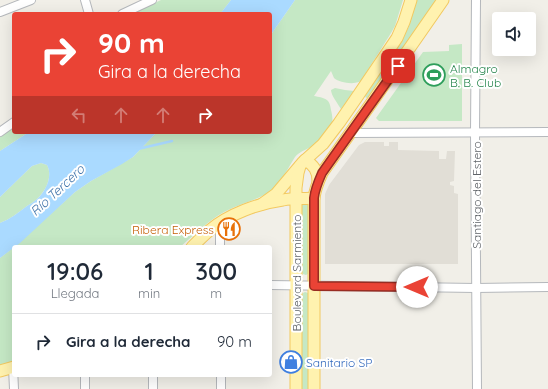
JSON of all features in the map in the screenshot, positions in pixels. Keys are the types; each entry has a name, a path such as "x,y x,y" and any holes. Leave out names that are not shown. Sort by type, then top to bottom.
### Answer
{"main road":[{"path":"262,204 276,194 302,163 323,144 358,96 397,38 411,0"},
{"name":"Boulevard Sarmiento","path":"314,389 315,189 322,173 443,0"},
{"path":"358,96 370,105"},
{"path":"302,163 310,163 318,175 318,181"},
{"name":"Boulevard Sarmiento","path":"296,389 297,180 302,163"},
{"path":"194,245 210,230 231,216 262,204 284,200 314,198"},
{"path":"0,371 12,368"}],"street":[{"path":"0,12 31,0"},
{"path":"85,0 88,12"},
{"path":"126,12 152,0"},
{"name":"Santiago del Estero","path":"476,0 475,133 477,389"},
{"path":"0,132 12,123"},
{"path":"351,132 548,132"},
{"path":"220,223 220,245"},
{"path":"272,285 476,288 548,287"},
{"path":"14,377 14,389"},
{"path":"85,377 85,389"},
{"path":"153,377 153,389"},
{"path":"221,377 221,389"}],"shaded area":[{"path":"365,142 384,142 384,146 389,146 389,142 398,142 398,150 439,151 439,159 446,159 447,151 455,151 454,181 450,182 450,185 454,186 454,193 458,194 458,264 325,264 325,194 329,185 359,145"}],"green space":[{"path":"161,0 231,0 222,12 135,12"},
{"path":"295,0 403,0 395,26 361,81 347,83 340,81 334,78 331,71 314,96 324,98 328,101 332,116 332,123 326,133 316,143 300,152 295,157 276,186 261,197 230,209 218,216 201,228 182,245 16,245 75,192 133,157 155,134 272,134 272,33"},
{"path":"416,0 437,0 369,97 366,98 365,96 403,39 409,26"},
{"name":"Almagro B. B. Club","path":"462,44 462,121 379,121 376,118 423,52 449,51 449,45"},
{"path":"335,88 354,91 341,109 331,92 331,90"},
{"path":"12,127 12,134 26,134 0,151 0,136"},
{"path":"41,163 47,165 49,169 49,178 46,188 33,202 14,216 0,223 0,197 32,166"},
{"path":"302,204 309,204 309,273 306,275 302,272"},
{"path":"12,249 12,363 0,366 0,258"},
{"path":"305,292 309,294 309,389 302,389 302,295"}],"water":[{"path":"231,0 295,0 272,33 272,12 222,12"},
{"name":"Río Tercero","path":"26,134 155,134 133,157 75,192 20,243 17,245 12,245 12,249 0,258 0,223 14,216 40,196 48,183 49,169 47,165 41,163 32,166 0,197 0,151"}],"waterway":[{"path":"138,149 172,141"}],"place":[{"name":"Almagro B. B. Club","path":"434,75"},
{"name":"Ribera Express","path":"229,229"},
{"name":"Sanitario SP","path":"291,362"}],"route":[{"path":"398,66 322,173 318,181 314,198 314,286 417,287"}]}
